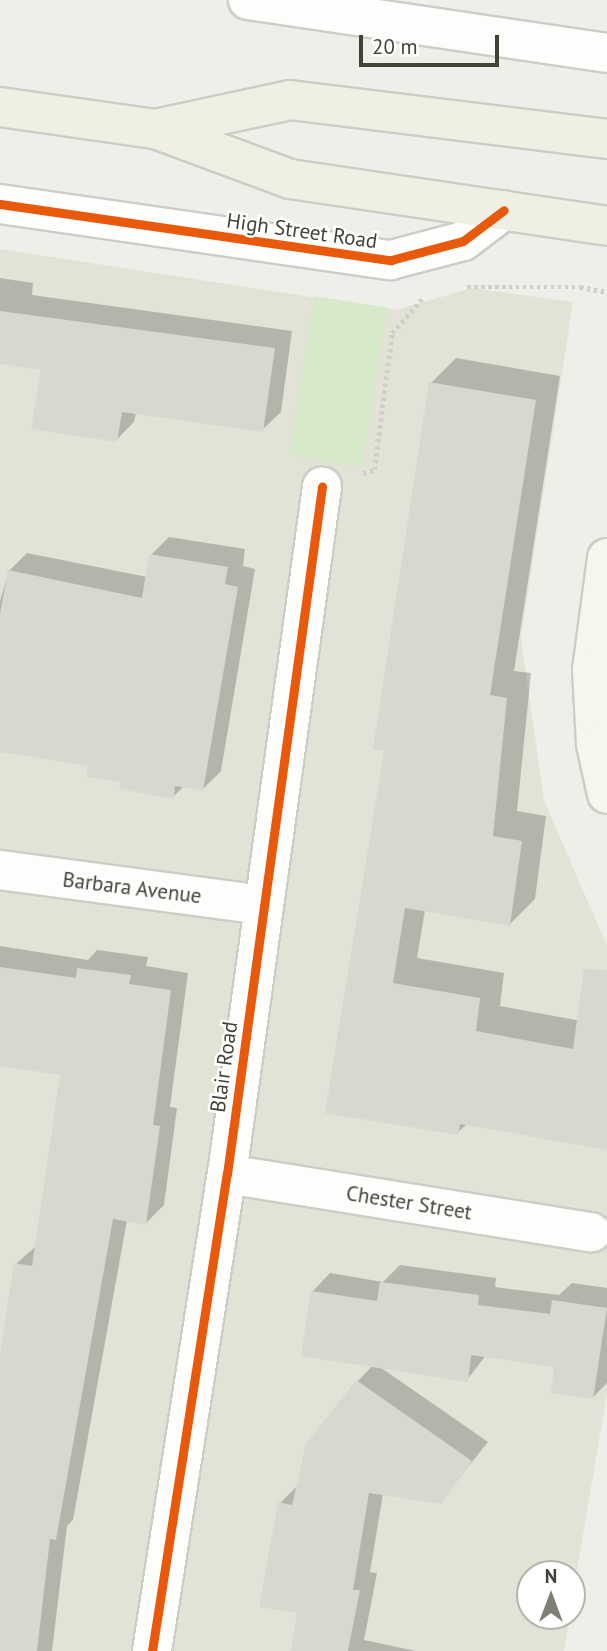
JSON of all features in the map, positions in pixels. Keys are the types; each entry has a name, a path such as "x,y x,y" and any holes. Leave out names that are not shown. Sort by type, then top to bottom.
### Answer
{"main road":[{"path":"155,129 290,100 607,139"},
{"path":"0,107 155,129 290,178 607,226"}],"street":[{"path":"248,0 607,53"},
{"name":"High Street Road","path":"0,204 391,260 463,241 504,210"},
{"name":"Blair Road","path":"152,1651 227,1174 322,487"},
{"path":"607,558 592,670 592,704 607,794"},
{"name":"Barbara Avenue","path":"0,870 264,905"},
{"name":"Chester Street","path":"227,1174 591,1232"}],"path":[{"path":"458,287 580,287 607,292"},
{"path":"322,487 373,470 392,333 424,296"}],"shaded area":[{"path":"0,249 396,310 472,288 573,302 521,638 544,800 607,946 607,1393 579,1560 516,1560 516,1630 568,1630 564,1651 0,1651"}],"green space":[{"path":"314,296 387,308 362,467 289,455"}],"building":[{"path":"0,311 275,348 263,432 122,412 117,442 31,429 41,370 0,364"},
{"path":"429,382 536,400 490,695 507,698 493,836 522,841 510,926 405,908 393,983 480,998 476,1031 573,1049 584,969 607,970 607,1150 460,1124 458,1135 325,1113 384,751 373,749"},
{"path":"149,554 228,567 225,584 238,587 203,791 175,786 174,799 119,789 121,782 86,777 88,766 0,752 0,614 8,570 142,598"},
{"path":"0,967 76,978 77,968 131,975 129,984 171,990 153,1125 160,1126 146,1225 113,1219 56,1540 50,1539 37,1651 0,1651 0,1354 14,1263 32,1266 60,1075 0,1066"},
{"path":"380,1282 479,1295 478,1305 550,1314 552,1300 607,1308 593,1399 551,1393 554,1367 471,1355 468,1382 301,1356 311,1291 377,1301"},
{"path":"356,1380 472,1461 441,1504 369,1493 353,1590 360,1590 348,1651 291,1651 297,1613 259,1607 278,1502 292,1505 306,1444"}],"cycle path":[{"path":"0,204 391,260 463,241 504,210"},
{"path":"152,1651 227,1174 322,487"}]}
